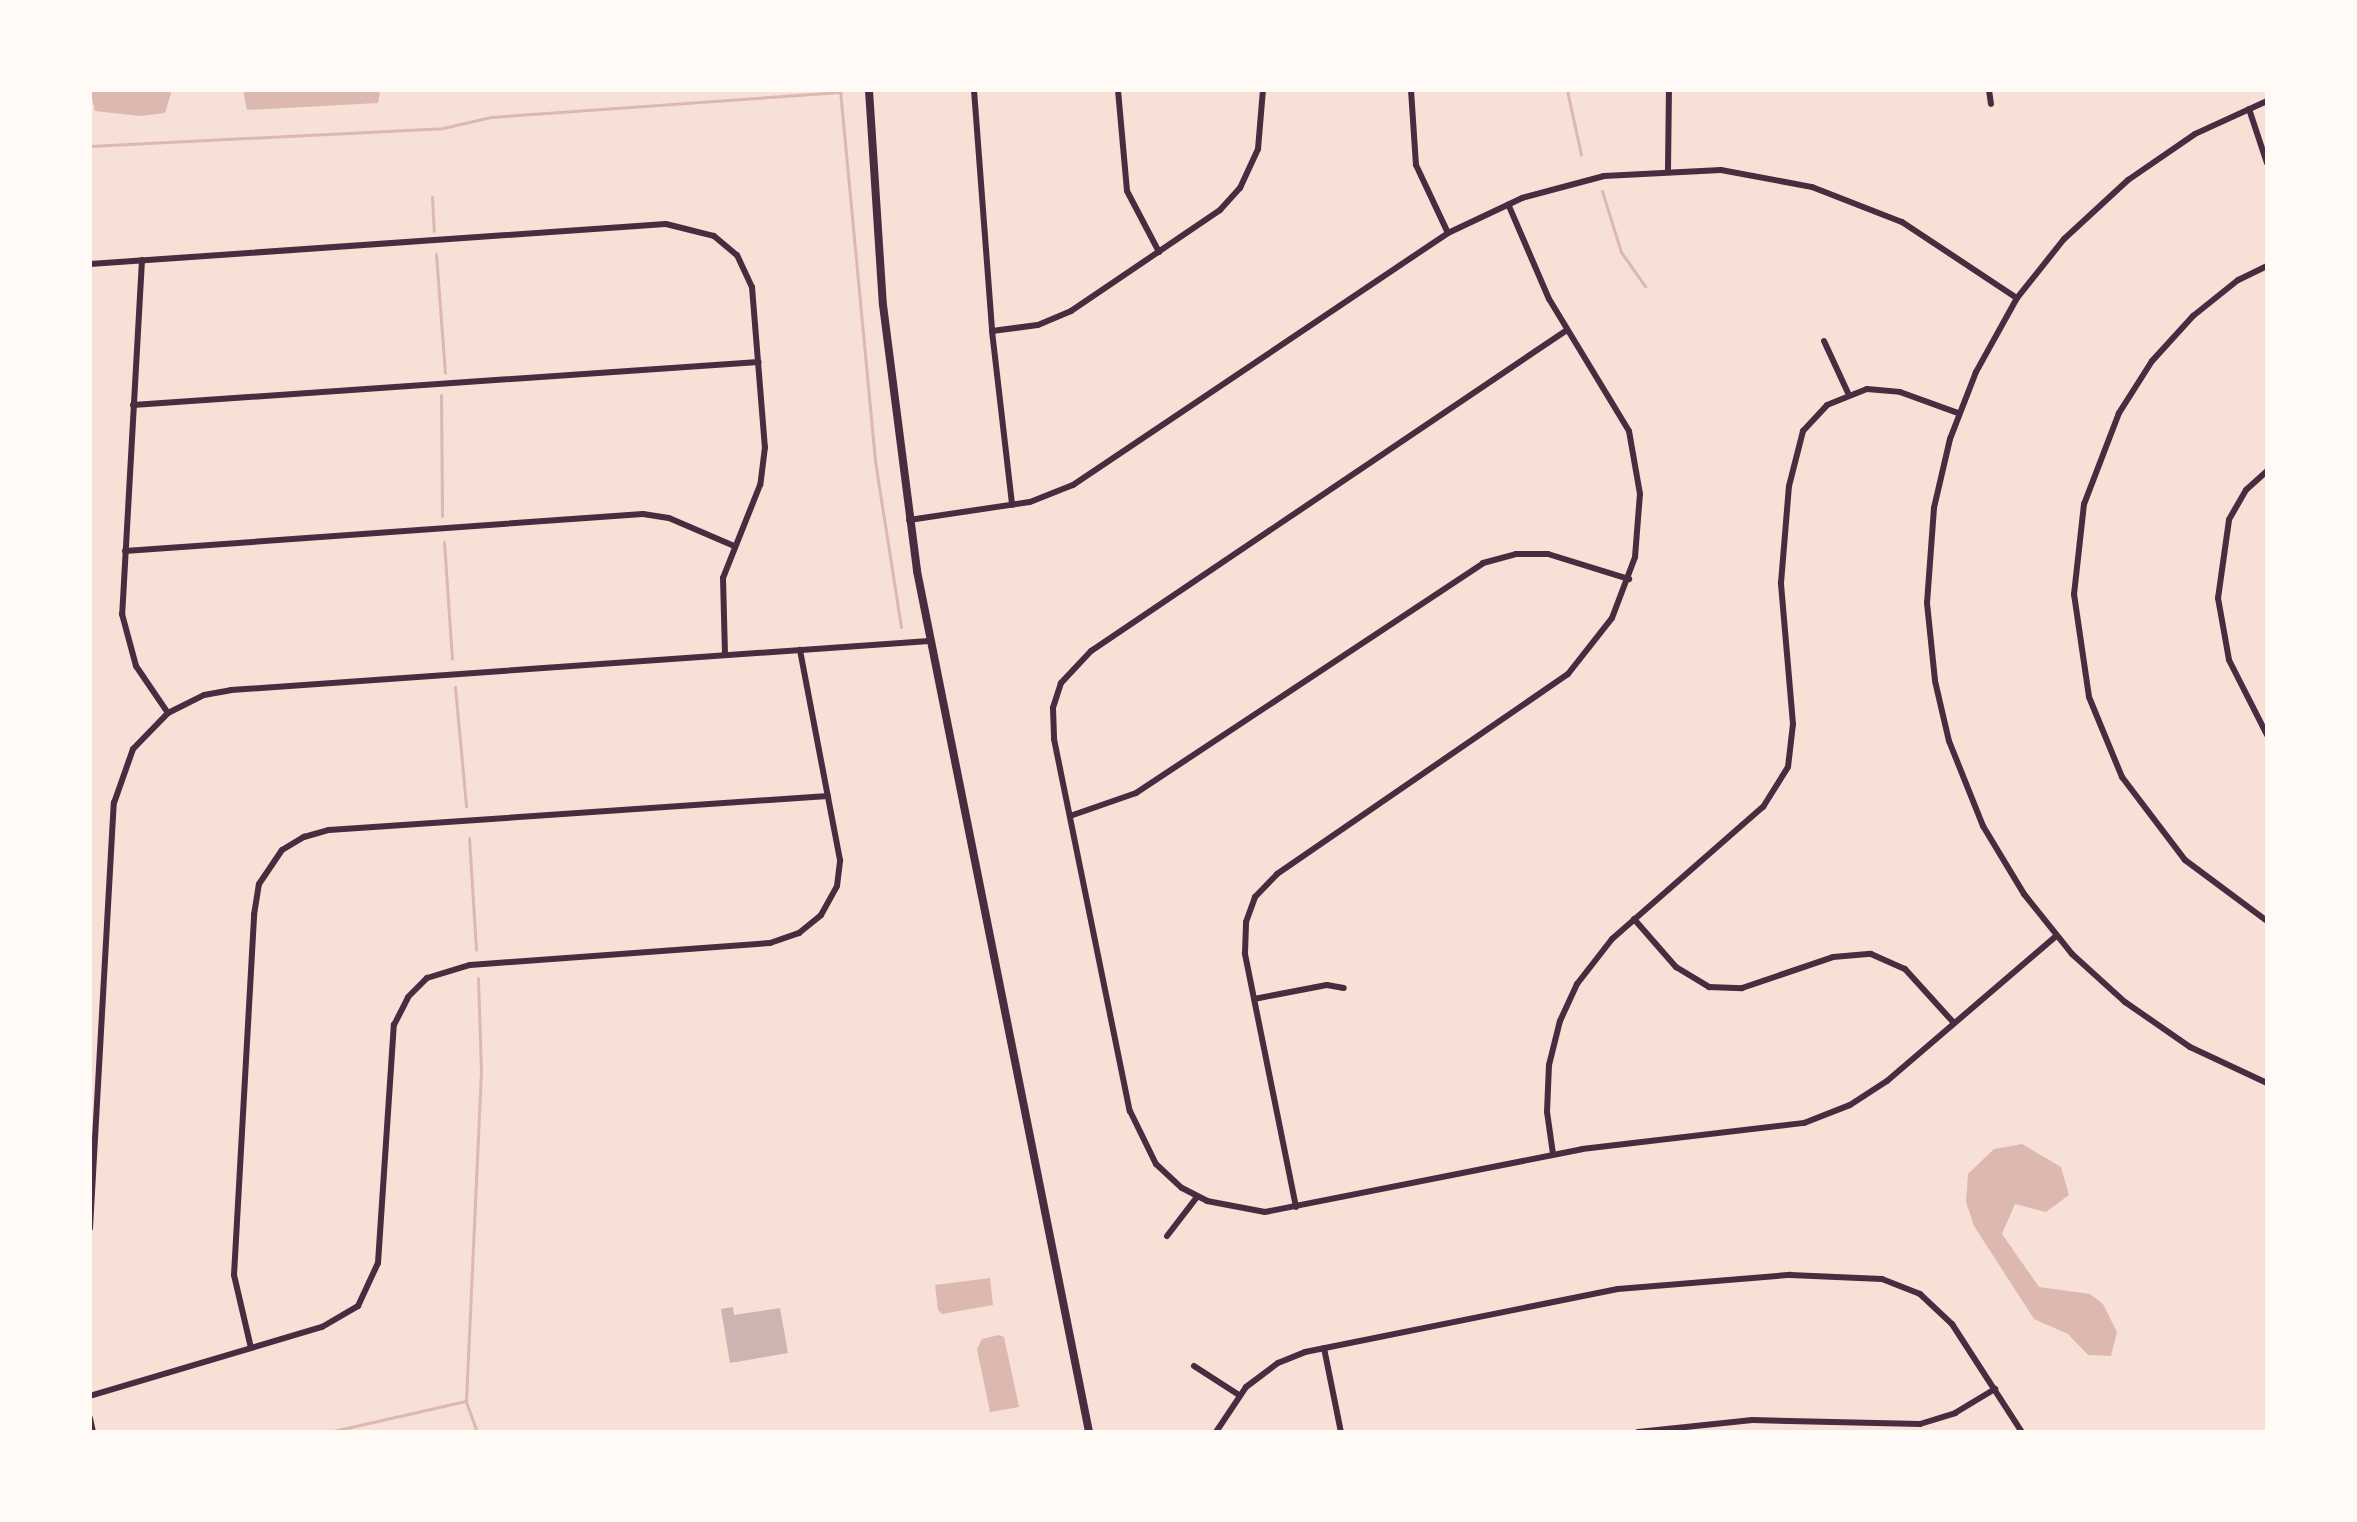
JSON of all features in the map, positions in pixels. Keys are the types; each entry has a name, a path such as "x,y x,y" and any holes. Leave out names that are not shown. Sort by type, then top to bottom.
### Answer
{"street":[{"path":"869,90 883,305 909,520 929,641 1089,1432"},
{"path":"974,90 992,331 1012,505"},
{"path":"1118,90 1127,191 1159,252"},
{"path":"992,331 1060,317 1220,210 1240,188 1258,149 1263,90"},
{"path":"1411,90 1416,165 1448,233"},
{"path":"1668,169 1669,90"},
{"path":"1989,90 1991,104"},
{"path":"2267,101 2169,150 2110,195 2017,298 1958,413 1940,476 1928,555 1929,626 1938,701 1983,826 2056,936 2090,972 2147,1019 2210,1057 2267,1083"},
{"path":"2249,109 2267,163"},
{"path":"909,520 1012,505 1048,496 1095,472 1448,233 1508,204 1577,182 1668,169 1765,176 1870,206 1924,234 2017,298"},
{"path":"1296,1207 1244,937 1249,911 1265,885 1555,685 1602,634 1629,579 1641,517 1634,450 1622,414 1567,330 1508,204"},
{"path":"90,264 683,225 719,239 743,265 754,294 764,467 734,546 721,593 725,655"},
{"path":"142,260 122,606 126,640 141,674 168,713"},
{"path":"2267,266 2238,280 2193,316 2152,361 2119,413 2084,504 2074,594 2089,697 2122,777 2185,860 2267,921"},
{"path":"1567,330 1074,665 1061,683 1052,714 1070,816 1133,1121 1156,1164 1197,1197 1244,1211 1296,1207 1553,1154 1815,1120 1878,1088 2056,936"},
{"path":"1824,341 1848,393"},
{"path":"133,405 759,362"},
{"path":"1553,1154 1547,1094 1560,1021 1592,961 1634,919 1763,807 1785,776 1794,731 1781,583 1789,486 1803,431 1820,411 1848,393 1888,390 1958,413"},
{"path":"2267,471 2246,490 2229,520 2218,598 2229,660 2267,735"},
{"path":"125,551 643,514 669,518 734,546"},
{"path":"1070,816 1136,793 1483,563 1516,554 1548,554 1629,579"},
{"path":"90,1228 114,803 133,749 168,713 196,698 231,690 929,641"},
{"path":"90,1396 339,1321 358,1306 371,1286 379,1254 393,1033 403,1004 420,984 442,971 470,965 747,946 799,933 821,915 837,886 840,860 800,650"},
{"path":"251,1348 234,1275 253,931 259,884 282,850 312,834 344,828 828,796"},
{"path":"1634,919 1676,967 1701,984 1742,988 1840,956 1871,954 1905,969 1954,1023"},
{"path":"1254,999 1327,985 1344,988"},
{"path":"1167,1236 1197,1197"},
{"path":"1216,1432 1239,1395 1278,1363 1324,1348 1658,1284 1746,1276 1871,1278 1912,1289 1937,1308 2022,1432"},
{"path":"1324,1348 1341,1432"},
{"path":"1194,1366 1239,1395"},
{"path":"1638,1432 1752,1420 1920,1424 1946,1418 1995,1389"},
{"path":"90,1418 93,1432"}],"shaded area":[{"path":"90,90 172,90 165,113 140,116 95,111"},
{"path":"243,90 380,90 378,103 247,110"},
{"path":"2022,1144 2061,1167 2069,1195 2046,1212 2015,1204 2002,1234 2039,1287 2090,1294 2103,1304 2117,1332 2111,1356 2088,1355 2068,1334 2034,1319 1974,1226 1966,1202 1968,1174 1994,1149"},
{"path":"990,1278 993,1305 942,1314 938,1310 935,1285"},
{"path":"999,1335 1004,1337 1019,1407 990,1412 977,1349 982,1339"}],"building":[{"path":"733,1307 734,1315 780,1308 788,1353 730,1363 721,1309"}],"waterway":[{"path":"840,90 875,461 901,627"},
{"path":"1567,90 1581,155"},
{"path":"90,146 443,128 491,117 841,92"},
{"path":"1602,191 1621,252 1645,286"},
{"path":"432,197 434,231"},
{"path":"436,254 445,373"},
{"path":"441,395 442,516"},
{"path":"444,542 452,659"},
{"path":"455,687 466,806"},
{"path":"469,838 476,950"},
{"path":"477,1432 466,1401 481,1073 478,978"},
{"path":"329,1432 466,1401"}]}
